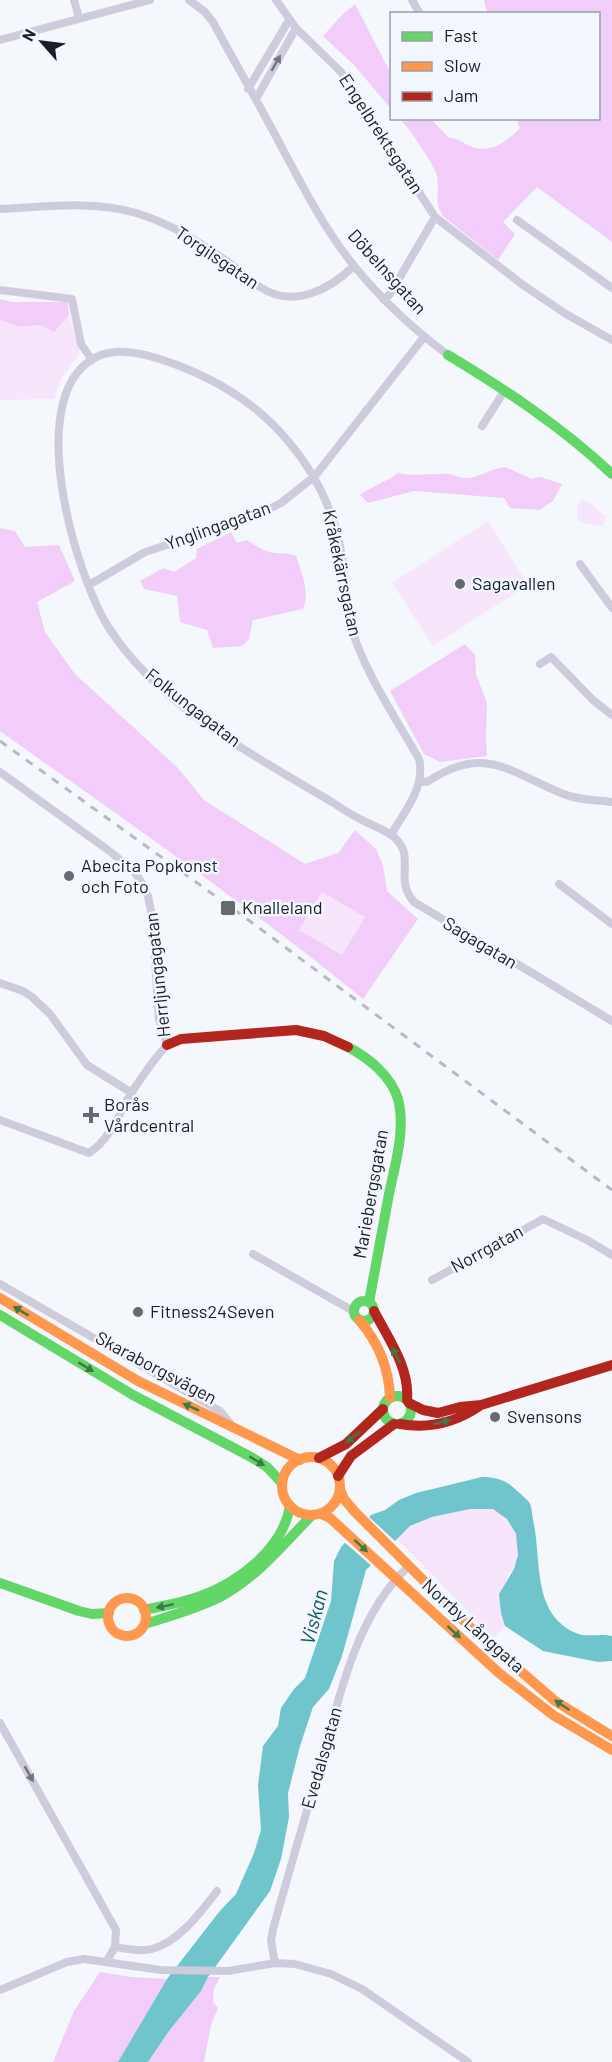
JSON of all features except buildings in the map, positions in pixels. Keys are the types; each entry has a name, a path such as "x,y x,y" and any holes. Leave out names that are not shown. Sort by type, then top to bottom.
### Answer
{"street":[{"path":"74,0 80,18"},
{"path":"0,40 150,0"},
{"name":"Döbelnsgatan","path":"189,0 205,12 213,22 293,169 332,235 354,266 384,300 424,337 448,355 505,390 569,436 612,474"},
{"name":"Engelbrektsgatan","path":"276,0 296,28 341,72 435,217 523,285 566,314 612,340"},
{"path":"248,88 290,20"},
{"path":"256,99 296,28"},
{"name":"Torgilsgatan","path":"0,209 94,207 122,209 139,214 195,239 262,288 278,296 294,298 317,291 354,266"},
{"path":"384,300 390,294 435,217"},
{"path":"517,219 612,288"},
{"path":"0,290 72,299 81,344 92,360"},
{"name":"Ynglingagatan","path":"89,585 146,552 251,518 281,503 315,476 424,337"},
{"name":"Kråkekärrsgatan","path":"92,360 110,353 135,354 161,359 195,372 226,388 257,411 288,440 315,476 330,509 343,558 344,601 353,634 381,692 419,759 420,781"},
{"name":"Folkungagatan","path":"92,360 74,377 61,405 58,433 60,477 72,532 89,585 108,627 133,659 159,686 227,738 360,819 391,835"},
{"path":"482,426 505,390"},
{"path":"580,564 612,608"},
{"path":"540,664 551,657 592,700 612,715"},
{"path":"391,835 420,781 427,782 441,772 471,763 509,768 563,794 577,798 612,802"},
{"name":"Herrljungagatan","path":"0,772 108,850 133,870 142,883 148,896 152,916 159,1019 166,1045 155,1058 98,1147 89,1153 0,1120"},
{"name":"Sagagatan","path":"391,835 403,847 404,887 414,902 612,1021"},
{"path":"559,884 612,924"},
{"path":"0,983 23,991 32,997 50,1014 87,1065 132,1093"},
{"name":"Mariebergsgatan","path":"166,1045 180,1039 306,1031 322,1035 352,1050 382,1073 394,1091 401,1123 372,1306"},
{"name":"Norrgatan","path":"432,1280 543,1219 612,1255"},
{"path":"253,1254 356,1316 369,1320 372,1306"},
{"path":"0,1284 220,1411 233,1426"},
{"name":"Skaraborgsvägen","path":"0,1298 138,1381 300,1460"},
{"path":"338,1476 351,1456 397,1424 405,1422 410,1414 409,1393 403,1368 372,1306 358,1302 356,1316 364,1325 382,1357 389,1378 390,1398"},
{"name":"Skaraborgsvägen","path":"0,1315 133,1395 251,1456 267,1467 282,1483"},
{"path":"383,1409 386,1419 397,1424 409,1426 441,1423 473,1412 482,1406 581,1372 612,1365"},
{"path":"316,1515 301,1514 290,1506 284,1497 282,1483 288,1469 300,1460 319,1458 340,1448 367,1427 390,1398 399,1396 423,1410 438,1413 460,1407 482,1406"},
{"path":"145,1624 144,1610 137,1601 126,1599 115,1603 109,1613 110,1625 119,1634 131,1636 145,1624 193,1609 229,1592 253,1575 316,1515 334,1504 340,1490 338,1476 331,1465 319,1458"},
{"name":"Norrby Långgata","path":"340,1490 355,1512 471,1628 543,1691 612,1736"},
{"path":"144,1610 200,1597 235,1578 277,1539 288,1522 290,1506"},
{"name":"Norrby Långgata","path":"316,1515 330,1518 525,1695 563,1722 612,1750"},
{"name":"Evedalsgatan","path":"274,1963 271,1941 273,1929 338,1704 364,1627 396,1578 408,1567"},
{"path":"0,1583 79,1611 92,1614 109,1613"},
{"path":"0,1723 116,1930 115,1947 106,1962"},
{"path":"115,1947 150,1950 164,1945 194,1918 217,1891"},
{"path":"0,1990 67,1962 84,1959 161,1970 228,1971 274,1963 295,1964 345,1979 468,2062"}],"shaded area":[{"path":"484,0 612,0 612,242 537,187 503,222 515,234 498,260 444,217 441,212 435,170 421,146 401,120 432,120 449,138 483,149 495,147 511,137 520,128 516,120 600,120 600,12 487,12"},
{"path":"355,4 390,72 390,108 354,65 323,36"},
{"path":"0,299 12,302 68,302 69,315 54,332 40,325 20,327 0,320"},
{"path":"69,315 80,353 61,379 54,399 0,400 0,320 20,327 40,325 54,331"},
{"path":"505,467 532,479 540,477 562,484 553,501 540,510 510,508 504,498 414,491 368,503 360,495 398,473 450,474 469,478"},
{"path":"583,499 606,516 603,526 583,523 578,519 578,505"},
{"name":"Sagavallen","path":"488,521 528,585 433,646 392,583"},
{"path":"0,528 15,531 25,547 59,545 75,581 37,602 45,632 75,674 177,767 204,800 305,864 338,853 355,830 376,849 383,865 387,891 418,919 363,999 230,896 0,731","holes":["322,892 365,917 342,955 299,930"]},
{"path":"231,532 237,543 247,540 268,551 296,556 304,582 305,603 303,609 253,620 249,639 242,646 213,648 207,630 180,622 177,596 144,589 140,581 164,568 174,572 196,558 197,549"},
{"path":"465,644 475,655 476,674 487,703 487,756 440,762 424,754 390,691"},
{"path":"322,892 365,917 342,956 299,930"},
{"path":"491,1508 499,1512 509,1522 516,1535 518,1556 503,1592 502,1609 505,1626 494,1638 396,1538 422,1521 470,1509"},
{"path":"100,1972 167,1979 118,2062 53,2062 74,2011"},
{"path":"208,1977 220,1977 214,1989 213,2002 218,2008 211,2025 204,2062 148,2062 201,1991"}],"water":[{"path":"482,1477 504,1481 529,1502 536,1535 541,1584 552,1613 562,1624 576,1633 612,1636 612,1661 598,1662 543,1651 505,1626 499,1594 514,1569 518,1555 516,1534 507,1519 493,1509 470,1509 432,1517 410,1526 366,1570 342,1656 329,1689 313,1707 288,1793 289,1817 281,1859 270,1891 208,1977 201,1991 148,2062 118,2062 167,1979 219,1912 236,1894 254,1853 261,1830 258,1785 263,1746 278,1726 281,1708 305,1678 331,1601 334,1561 341,1547 371,1515 385,1510 399,1500 416,1493"}],"pier":[{"path":"367,1515 396,1542 373,1567 343,1541"}],"railway":[{"path":"0,741 239,913 612,1190"}],"traffic: fast":[{"path":"448,355 533,410 573,440 612,474"},
{"path":"348,1047 371,1062 385,1075 398,1099 401,1122 399,1147 369,1302"},
{"path":"360,1301 368,1301 374,1307 374,1311 374,1315 368,1321 360,1321 354,1315 354,1307 360,1301"},
{"path":"0,1315 133,1395 251,1457 267,1467 282,1483"},
{"path":"397,1396 407,1400 411,1410 407,1420 397,1424 387,1420 383,1410 387,1400 397,1396"},
{"path":"144,1610 198,1597 243,1573 268,1550 278,1536 286,1522 290,1506"},
{"path":"145,1624 202,1605 233,1589 268,1560 311,1516"},
{"path":"0,1583 79,1611 92,1614 109,1613"}],"traffic: slow":[{"path":"0,1298 138,1381 300,1460"},
{"path":"359,1320 382,1356 388,1376 390,1398"},
{"path":"311,1457 322,1459 332,1465 338,1475 340,1486 338,1497 332,1507 322,1513 311,1515 300,1513 290,1507 284,1497 282,1486 284,1475 290,1465 300,1459 311,1457"},
{"path":"340,1489 344,1499 355,1512 471,1628 555,1701 612,1736"},
{"path":"321,1514 330,1518 499,1673 553,1715 612,1750"},
{"path":"127,1598 140,1604 146,1617 140,1630 127,1636 114,1630 108,1617 114,1604 127,1598"}],"traffic: jam":[{"path":"167,1045 181,1039 296,1030 324,1036 348,1047"},
{"path":"374,1311 402,1365 407,1400"},
{"path":"409,1403 423,1410 438,1413 460,1407 481,1405 612,1365"},
{"path":"400,1424 422,1426 442,1423 462,1416 481,1405"},
{"path":"319,1458 346,1444 383,1409"},
{"path":"338,1476 351,1456 394,1424"}],"place":[{"name":"Sagavallen","path":"460,584"},
{"name":"Abecita Popkonst och Foto","path":"69,876"},
{"name":"Knalleland","path":"228,908"},
{"name":"Borås Vårdcentral","path":"91,1115"},
{"name":"Fitness24Seven","path":"138,1312"},
{"name":"Svensons","path":"495,1417"}],"water label":[{"name":"Viskan","path":"314,1617"}]}
